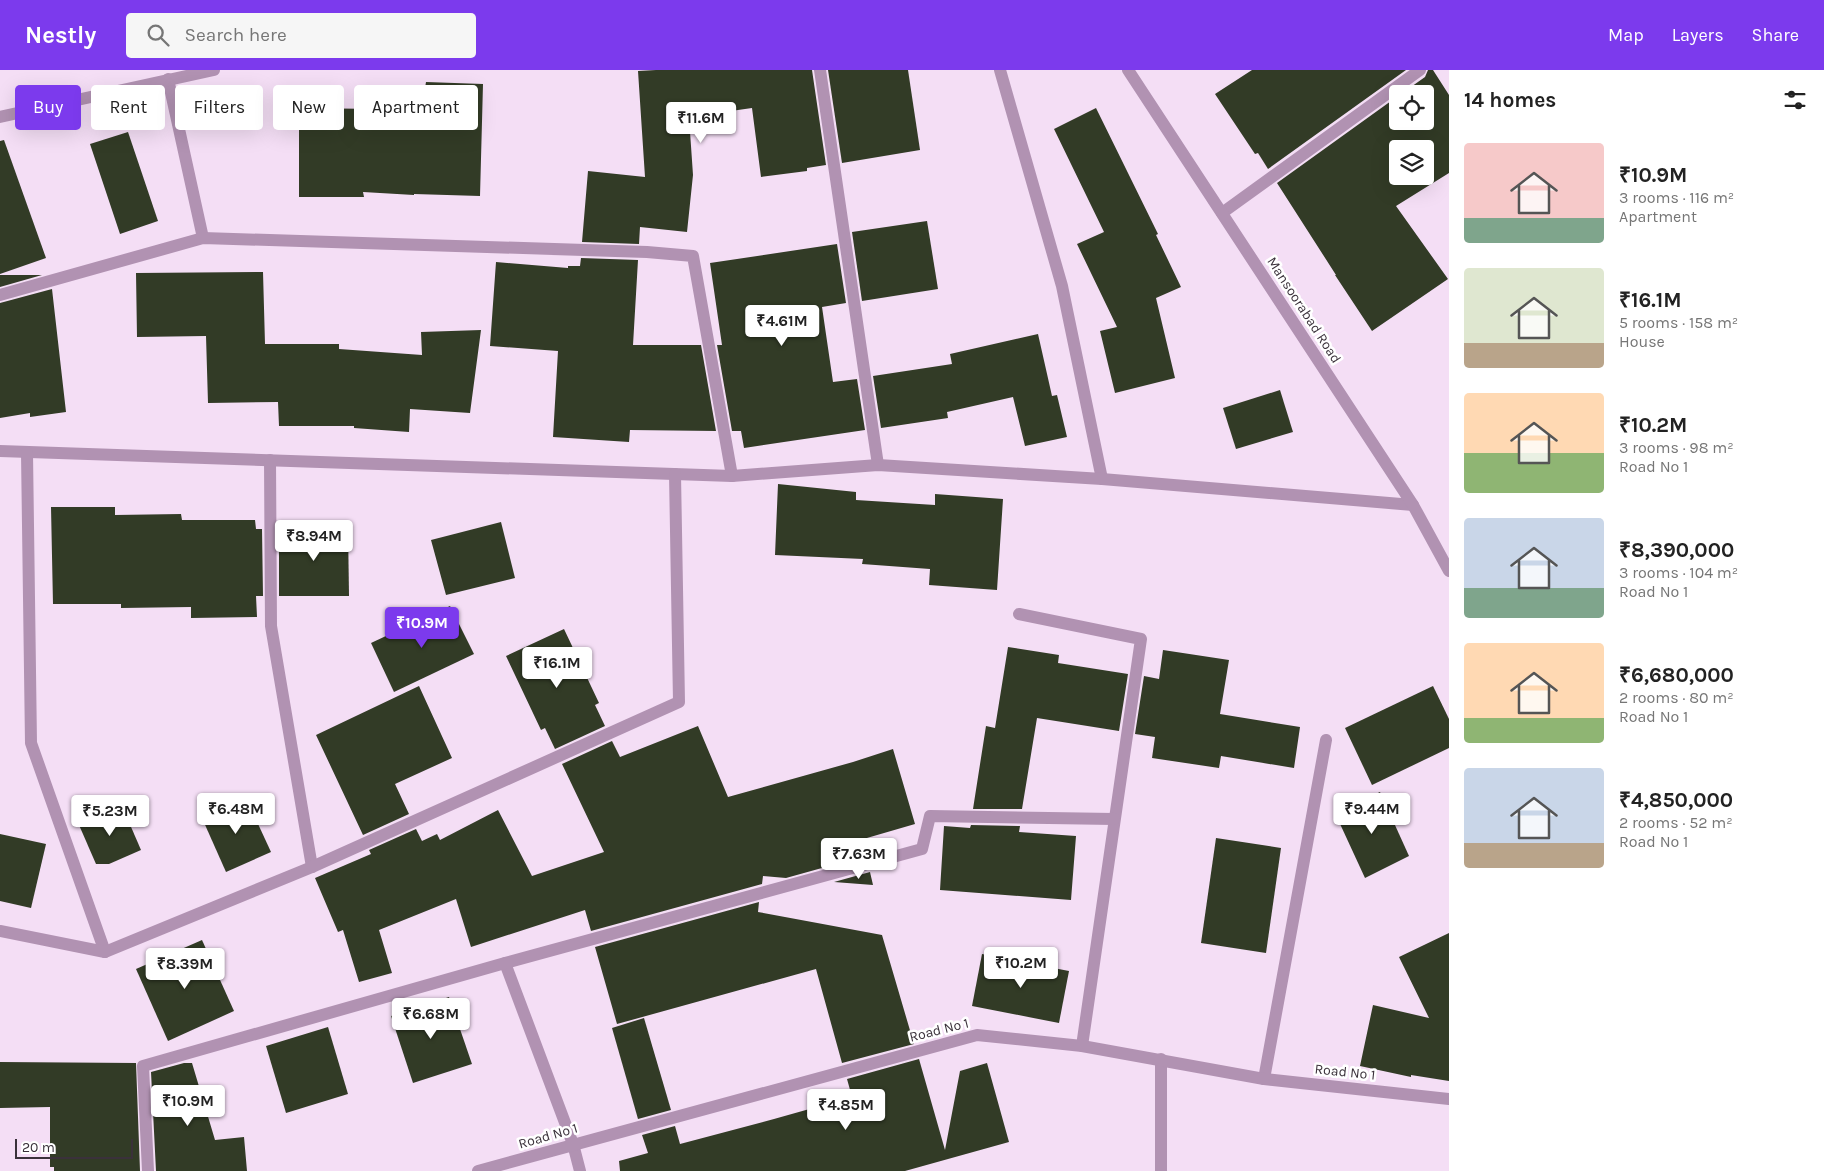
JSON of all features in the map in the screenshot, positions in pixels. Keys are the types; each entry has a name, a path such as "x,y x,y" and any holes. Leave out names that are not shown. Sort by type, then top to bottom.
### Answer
{"street":[{"path":"0,117 214,70"},
{"path":"820,70 878,465"},
{"path":"1000,70 1062,286 1102,479"},
{"name":"Mansoorabad Road","path":"1128,70 1413,504 1449,571"},
{"path":"1222,213 1420,70"},
{"path":"168,79 203,238"},
{"path":"0,295 203,238 648,252 693,256 732,476"},
{"path":"0,451 732,476 878,465 1102,479 1413,504"},
{"path":"27,452 31,744 105,952"},
{"path":"270,460 271,626 312,867"},
{"path":"0,931 105,952 312,867 679,702 675,474"},
{"path":"1019,614 1141,639 1082,1046"},
{"path":"1264,1079 1326,740"},
{"path":"148,1171 143,1066 505,962 922,850 930,816 1114,819"},
{"path":"505,962 573,1144 580,1171"},
{"name":"Road No 1","path":"478,1171 977,1036 1082,1046 1264,1079 1449,1099"},
{"path":"1161,1059 1162,1171"}],"building":[{"path":"812,70 826,165 807,168 807,171 761,177 752,108 689,117 693,175 687,232 640,227 639,244 582,242 588,171 645,177 638,71"},
{"path":"828,70 908,70 920,150 842,163"},
{"path":"1252,70 1406,70 1268,169 1258,153 1255,154 1215,94"},
{"path":"1428,70 1433,70 1449,95 1449,173 1434,182 1434,140 1389,140 1389,185 1430,185 1396,206 1448,279 1372,331 1277,183 1389,102 1389,130 1434,130 1434,85 1414,85 1425,77"},
{"path":"426,82 483,84 480,196 363,192 364,197 299,197 299,130 344,130 344,109 354,109 354,130 478,130 478,85 426,85"},
{"path":"1096,108 1158,234 1156,235 1181,287 1156,298 1175,378 1115,393 1100,331 1117,327 1077,244 1104,232 1054,129"},
{"path":"128,132 158,221 120,234 90,144"},
{"path":"4,140 46,258 0,274 0,141"},
{"path":"927,221 938,289 862,301 852,232"},
{"path":"837,244 846,303 822,307 833,382 857,379 865,430 744,448 741,431 732,431 717,345 722,345 710,263"},
{"path":"581,258 638,260 633,345 701,345 716,431 630,430 629,442 553,437 558,351 490,346 496,262 568,268 568,266 580,266"},
{"path":"263,272 265,344 339,344 339,349 422,355 421,332 481,330 470,413 410,409 409,432 354,428 354,426 279,426 278,402 208,403 206,336 137,337 136,273"},
{"path":"0,275 42,275 0,287"},
{"path":"52,289 66,412 30,417 30,413 0,418 0,303"},
{"path":"1038,334 1052,396 1057,395 1067,437 1025,446 1013,397 947,412 948,418 881,428 873,376 952,364 950,354"},
{"path":"1280,390 1293,432 1236,449 1223,408"},
{"path":"778,484 856,492 856,500 935,505 935,494 1003,499 997,590 929,585 930,569 862,564 863,559 775,555"},
{"path":"51,507 115,507 115,515 181,514 182,520 255,520 256,529 262,529 263,596 256,596 257,617 191,618 191,607 121,608 121,604 53,604"},
{"path":"501,522 515,578 446,595 431,540"},
{"path":"348,528 349,596 279,596 279,529"},
{"path":"450,606 474,654 394,692 371,643"},
{"path":"564,629 599,703 595,705 605,726 555,749 545,728 541,730 506,656"},
{"path":"1008,647 1059,655 1058,663 1128,674 1119,731 1037,718 1022,809 973,809 986,726 995,728"},
{"path":"1163,650 1229,660 1220,714 1300,727 1294,768 1221,756 1219,768 1152,758 1155,737 1135,734 1144,676 1159,679"},
{"path":"419,686 452,758 395,784 409,814 363,835 316,735"},
{"path":"1433,686 1449,719 1449,748 1372,785 1345,728"},
{"path":"698,726 728,797 893,749 915,824 860,840 865,856 786,878 763,876 762,884 591,931 585,910 471,947 456,899 379,930 392,973 359,982 343,930 338,932 315,878 371,854 369,850 416,829 422,841 437,834 440,840 498,810 532,876 604,852 562,764 612,741 620,757"},
{"path":"1380,792 1409,856 1365,878 1335,813"},
{"path":"246,798 271,852 226,872 202,818"},
{"path":"122,806 141,850 109,864 96,864 79,825"},
{"path":"971,825 1020,826 1019,832 1076,836 1071,900 940,890 944,826 970,828"},
{"path":"0,834 46,844 31,908 0,901"},
{"path":"1216,838 1281,848 1266,953 1201,943"},
{"path":"870,872 873,885 834,882"},
{"path":"759,902 758,912 882,935 914,1044 842,1063 816,969 617,1024 595,947"},
{"path":"1449,933 1449,1081 1411,1075 1411,1077 1360,1066 1373,1005 1429,1018 1399,957"},
{"path":"202,940 234,1011 168,1041 136,969"},
{"path":"982,954 1069,971 1059,1023 972,1006"},
{"path":"449,997 472,1064 413,1083 391,1016"},
{"path":"644,1018 671,1110 638,1119 612,1028"},
{"path":"328,1027 348,1094 286,1113 266,1046"},
{"path":"919,1059 945,1150 960,1071 987,1063 1009,1142 905,1171 620,1171 619,1161 648,1153 642,1135 675,1126 680,1144 774,1119 852,1097 847,1079"},
{"path":"0,1062 136,1063 140,1171 54,1171 54,1167 50,1167 50,1107 0,1108"},
{"path":"184,1063 192,1063 215,1140 244,1137 247,1171 156,1171 151,1072"}]}
